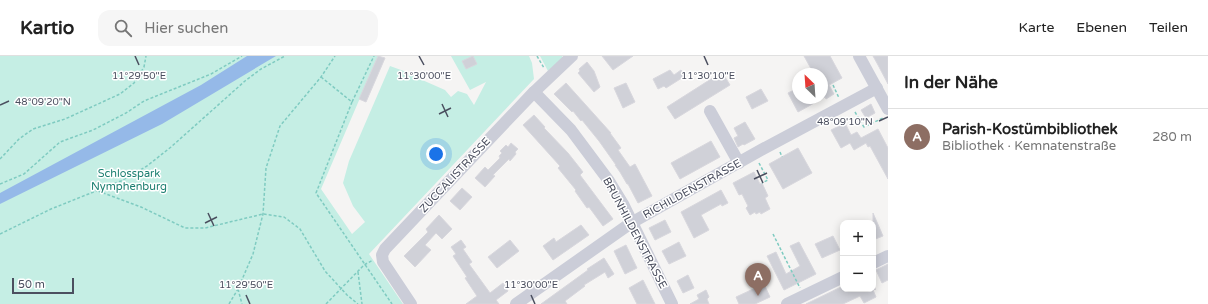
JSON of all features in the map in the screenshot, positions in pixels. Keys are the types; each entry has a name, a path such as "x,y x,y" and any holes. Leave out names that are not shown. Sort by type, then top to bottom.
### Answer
{"street":[{"name":"ZUCCALISTRASSE","path":"382,255 385,249 548,77 572,56"},
{"path":"859,56 877,88 887,113"},
{"name":"RICHILDENSTRASSE","path":"516,304 631,223 877,88"},
{"name":"BRUNHILDENSTRASSE","path":"534,92 570,130 597,164 619,198 672,304"},
{"path":"710,111 739,163"},
{"path":"382,255 383,262 411,304"},
{"path":"876,262 888,256"},
{"path":"787,304 840,278"}],"path":[{"path":"0,158 19,139 33,129 65,119 120,94 134,83 144,67 146,56"},
{"path":"0,184 24,174 60,142 93,130 126,113 144,101 211,74 242,56"},
{"path":"0,234 51,209 121,181 146,166 172,147 244,81 261,69 285,56"},
{"path":"229,304 238,289 253,254 263,214 266,168 280,126 321,77 335,56"},
{"path":"374,56 352,102 316,193 392,304"},
{"path":"537,56 548,77"},
{"path":"321,77 352,102"},
{"path":"833,86 864,127 887,113"},
{"path":"762,170 768,180 762,183"},
{"path":"98,191 141,207 184,228 205,228 263,214 284,218 300,229 325,271 347,295 358,304"},
{"path":"773,234 804,296"},
{"path":"326,304 364,265 382,255"},
{"path":"358,272 362,304"},
{"path":"238,289 242,304"}],"green space":[{"name":"Schlosspark Nymphenburg","path":"0,56 378,56 321,189 352,234 365,222 353,206 343,183 349,161 390,66 412,74 445,90 451,97 458,91 467,94 474,105 486,82 470,90 451,56 529,56 532,63 534,79 369,254 403,304 0,304"},
{"path":"540,56 562,56 563,58 548,71"}],"water":[{"path":"247,56 276,56 162,124 0,204 0,193 201,85"}],"building":[{"path":"378,56 385,58 366,102 359,99"},
{"path":"473,56 477,64 466,69 462,61"},
{"path":"602,56 633,56 613,70"},
{"path":"804,56 830,56 842,78 829,85 834,94 828,98 828,68 811,68"},
{"path":"873,56 888,56 888,84 878,65"},
{"path":"587,62 594,71 600,87 594,92 578,73 580,71 579,69"},
{"path":"670,70 674,75 681,70 685,76 666,88 664,86 658,89 653,79"},
{"path":"722,72 730,85 675,119 667,107"},
{"path":"566,83 611,133 621,148 618,150 630,167 635,164 652,196 638,203 628,184 599,141 582,120 581,121 573,111 572,112 554,94"},
{"path":"626,83 635,102 623,108 614,88"},
{"path":"761,89 768,101 752,109 746,97"},
{"path":"792,91 792,101 788,93"},
{"path":"794,104 812,104 798,112"},
{"path":"871,104 875,113 866,118 861,110"},
{"path":"534,115 583,172 580,175 613,219 603,226 589,207 587,208 575,191 576,190 558,168 560,166 523,125"},
{"path":"745,122 755,139 738,147 734,138 738,136 734,128"},
{"path":"845,123 851,135 857,132 861,138 878,129 888,148 888,179 870,146 868,147 866,143 854,150 850,143 841,148 831,130"},
{"path":"711,141 720,157 680,179 671,163"},
{"path":"511,143 518,149 515,152 516,154 493,175 495,176 485,187 475,178 485,167 488,170 500,158 499,156 502,153 500,151 506,145 508,147"},
{"path":"798,148 812,173 783,189 769,164"},
{"path":"754,172 760,184 762,183 768,196 765,198 770,209 761,214 760,212 756,214 755,212 750,215 746,208 748,206 742,194 739,195 733,183"},
{"path":"462,188 472,197 460,210 450,201"},
{"path":"721,190 728,203 722,206 721,204 701,215 709,230 694,238 681,212"},
{"path":"873,213 883,236 876,239 876,220 873,220"},
{"path":"439,215 452,229 442,239 436,233 425,245 431,250 415,267 404,256 428,232 426,229"},
{"path":"665,220 671,232 655,240 649,228"},
{"path":"581,225 589,235 553,260 543,246 554,238 556,242"},
{"path":"833,236 840,250 822,258 815,244"},
{"path":"461,240 466,247 463,249 472,262 469,264 490,293 503,283 508,291 496,300 499,304 466,304 477,296 465,278 467,277 453,256 456,254 451,247"},
{"path":"510,240 519,251 497,268 488,257"},
{"path":"679,242 686,256 669,264 662,251"},
{"path":"799,242 816,274 784,290 767,256 776,252 786,274 800,266 790,246"},
{"path":"626,245 637,268 625,274 614,251"},
{"path":"604,258 614,274 608,278 605,272 584,285 585,286 565,301 567,304 541,304 588,270 587,269"},
{"path":"888,264 888,280 882,283 876,270"},
{"path":"688,275 694,288 683,293 677,281"},
{"path":"643,280 655,304 637,304 629,288"},
{"path":"764,284 770,297 755,304 739,304 736,297"},
{"path":"840,287 840,292 874,292 876,297 864,303 860,296 843,304 806,304"},
{"path":"706,290 709,297 707,299 709,304 690,304 699,299 697,295"}],"place":[{"name":"Parish-Kostümbibliothek","path":"758,296"}]}
